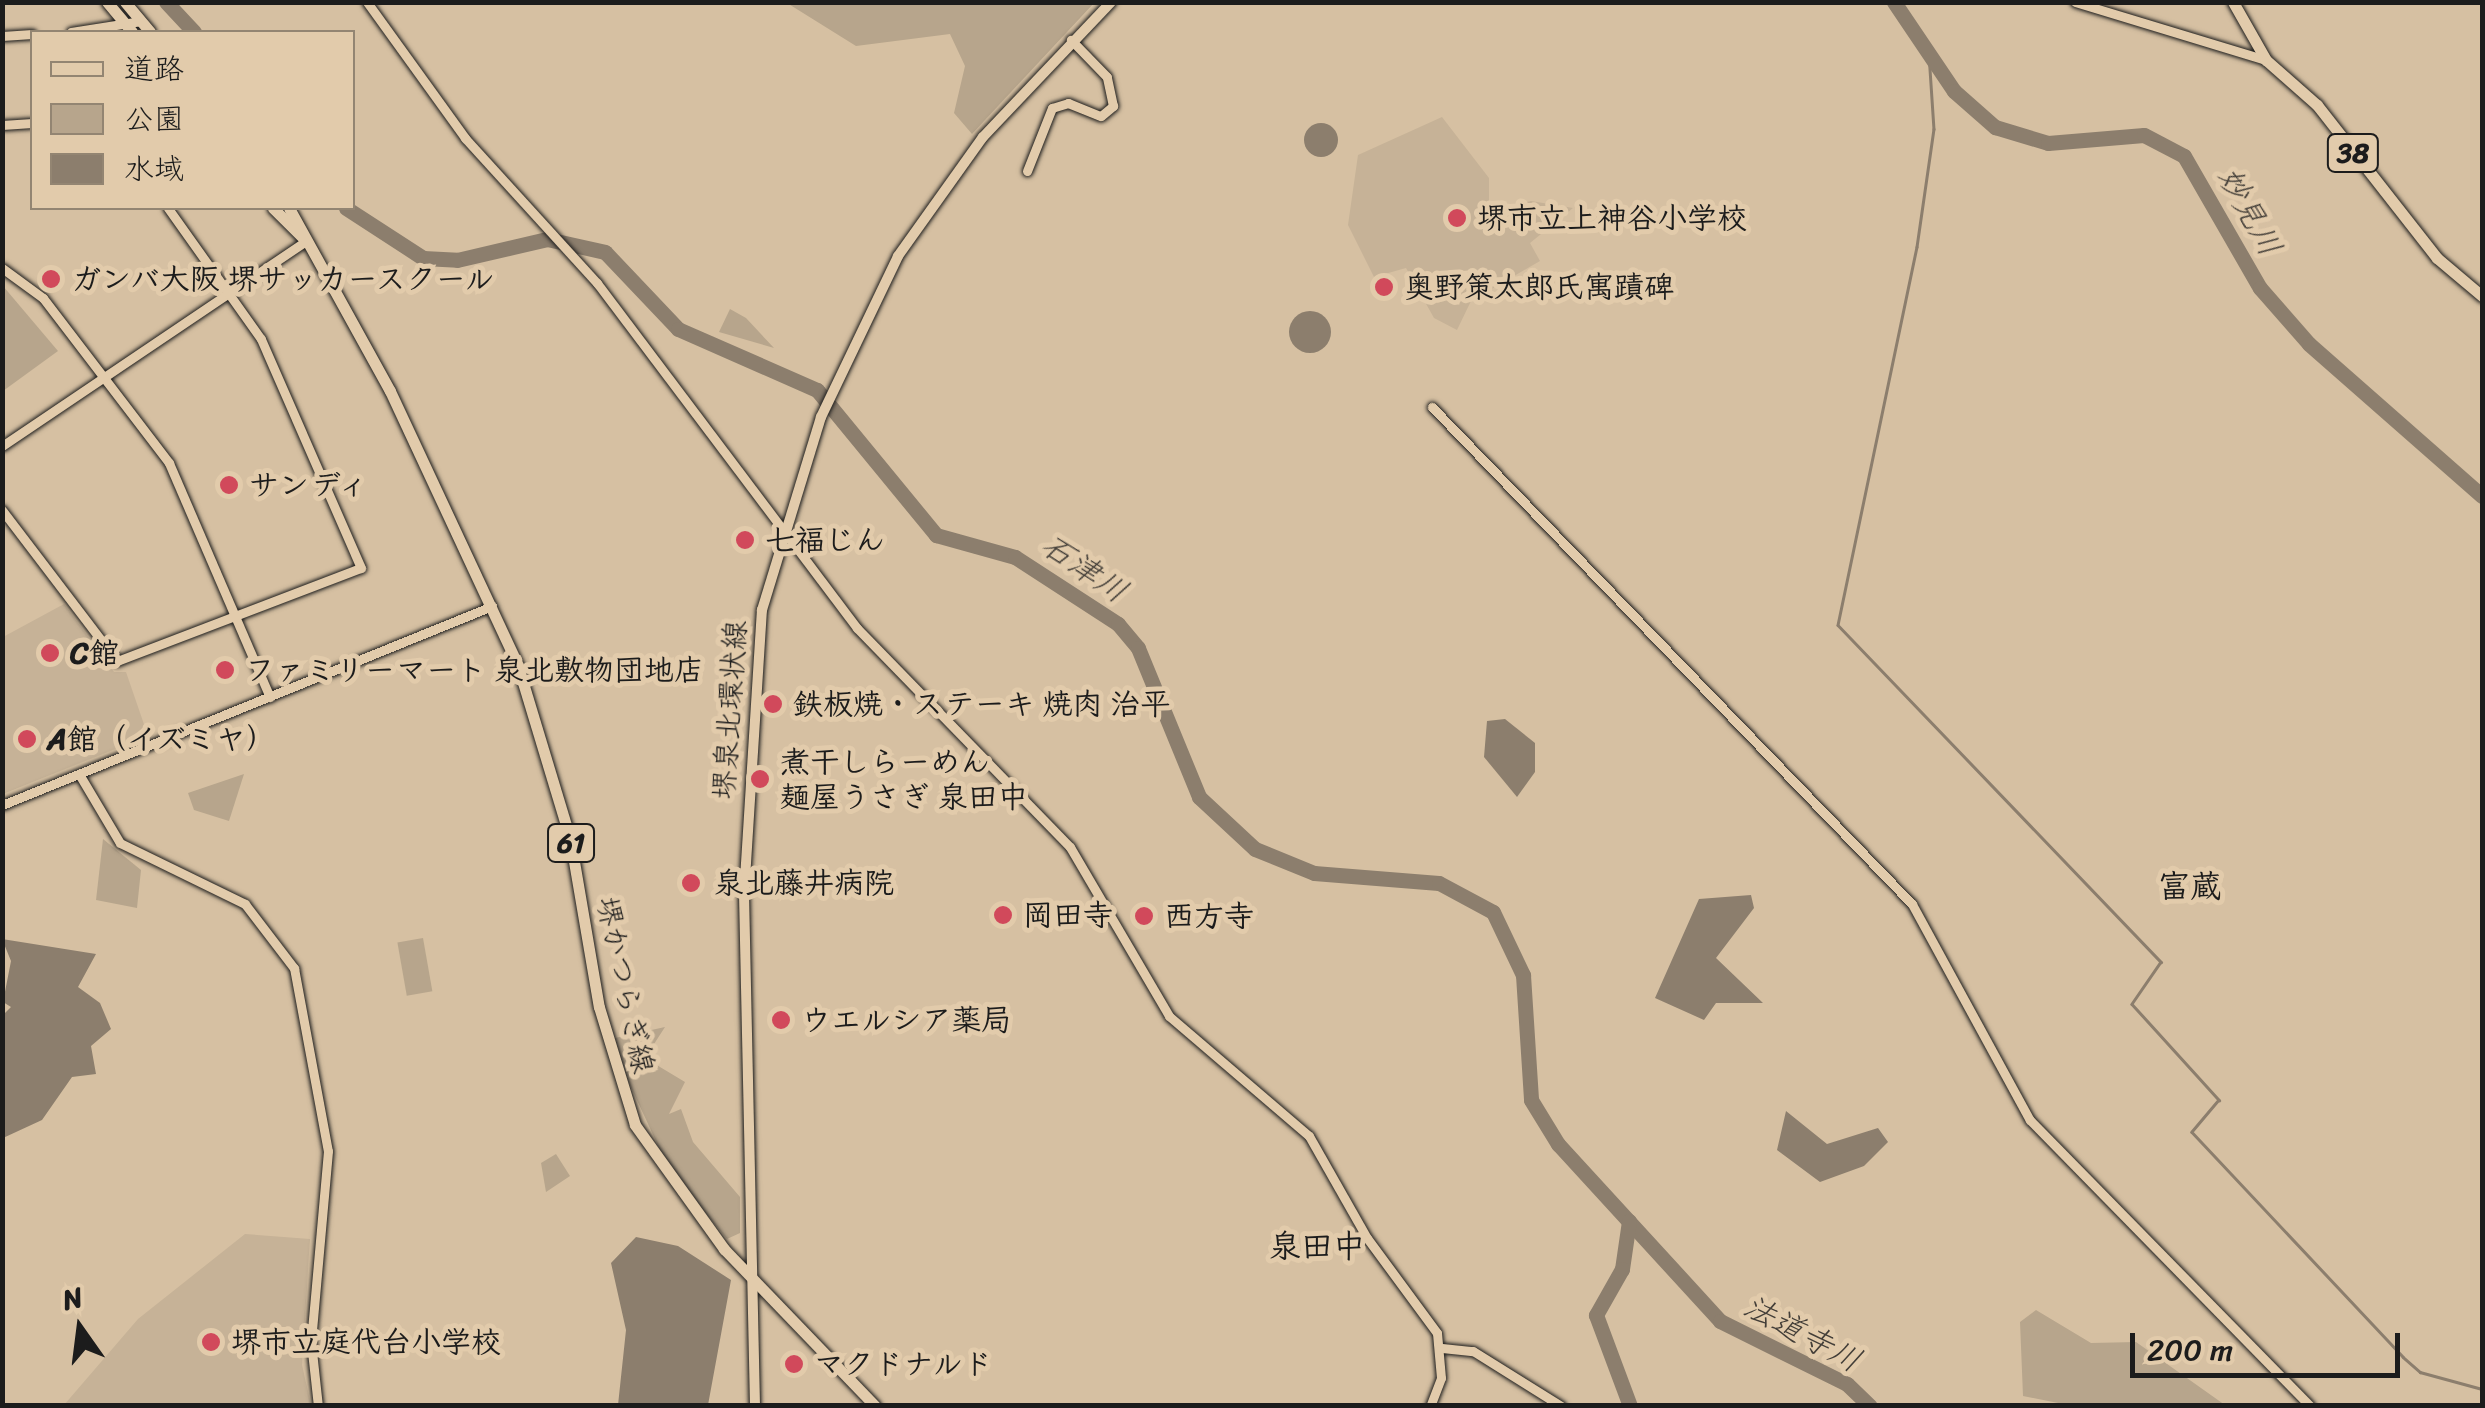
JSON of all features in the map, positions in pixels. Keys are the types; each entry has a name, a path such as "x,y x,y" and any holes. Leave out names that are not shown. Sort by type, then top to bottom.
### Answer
{"main road":[{"path":"107,2 134,28"},
{"path":"125,2 134,28"},
{"name":"堺泉北環状線","path":"755,1406 744,896 750,688 782,534 830,394 933,202 1074,36 1111,2"},
{"name":"38","path":"2233,2 2266,60 2317,105 2437,258 2482,296"},
{"name":"堺かつらぎ線","path":"275,210 306,241"},
{"name":"堺かつらぎ線","path":"290,210 390,390 492,606 536,715 570,838 617,1082 666,1180 753,1280 875,1406"}],"street":[{"path":"367,2 465,138 567,251 857,628 1070,847 1169,1016 1298,1122 1442,1348 1430,1406"},
{"path":"2075,2 2266,60"},
{"path":"102,30 134,28"},
{"path":"2,36 30,34"},
{"path":"1027,172 1052,108 1068,103 1101,116 1112,106 1107,78 1074,36"},
{"path":"2,125 30,123"},
{"path":"2,510 117,661 361,568 231,290 170,210"},
{"path":"2,446 306,241"},
{"path":"2,268 24,277 169,464 270,697"},
{"path":"1432,407 1912,904 2030,1120 2310,1406"},
{"path":"2,805 492,606"},
{"path":"79,774 120,843 245,904 294,968 328,1151 311,1342 318,1406"},
{"path":"1442,1348 1473,1351 1561,1406"}],"shaded area":[{"name":"堺市立上神谷小学校","path":"1442,117 1489,178 1489,211 1531,201 1573,208 1530,243 1540,261 1471,301 1457,330 1434,318 1406,268 1374,277 1348,225 1358,155"},
{"path":"64,604 114,672 126,672 148,736 3,794 3,637"},
{"name":"堺市立庭代台小学校","path":"245,1234 310,1239 302,1365 311,1405 64,1405 138,1319"}],"green space":[{"path":"787,3 1094,3 972,134 954,113 965,66 950,34 856,46"},
{"path":"2,286 58,351 3,391"},
{"path":"730,309 746,318 774,348 719,332"},
{"path":"244,774 229,821 194,810 188,793"},
{"path":"103,839 141,870 137,908 96,900"},
{"path":"423,938 432,991 407,996 397,943"},
{"path":"665,1027 645,1058 685,1082 669,1114 681,1109 693,1142 740,1197 740,1233 727,1239 668,1167 623,1070 615,1038"},
{"path":"556,1154 570,1176 546,1192 541,1163"},
{"path":"2036,1310 2091,1343 2136,1342 2225,1405 2068,1405 2023,1396 2020,1322"}],"water":[{"path":"1321,123 1333,128 1338,140 1333,152 1321,157 1309,152 1304,140 1309,128"},
{"path":"1310,311 1325,317 1331,332 1325,347 1310,353 1295,347 1289,332 1295,317"},
{"path":"1505,719 1535,743 1535,772 1517,797 1484,757 1487,721"},
{"path":"1751,895 1754,908 1716,958 1763,1003 1716,1003 1704,1020 1655,998 1699,899"},
{"path":"2,939 96,954 78,987 100,1003 111,1029 91,1046 96,1074 72,1077 42,1120 3,1138 3,1015 11,1007 3,1002 11,961"},
{"path":"1786,1111 1827,1144 1878,1128 1888,1142 1864,1166 1820,1182 1777,1150"},
{"path":"636,1237 678,1246 731,1280 708,1405 618,1405 626,1330 611,1263"}],"waterway":[{"name":"石津川","path":"166,2 192,30"},
{"name":"妙見川","path":"1894,2 1954,91 1995,127 2048,143 2144,135 2184,156 2260,288 2309,344 2482,496"},
{"path":"1929,54 1934,129 1917,247 1838,625 2161,962 2132,1004 2219,1100 2192,1132 2403,1357 2420,1372 2482,1389"},
{"name":"石津川","path":"349,210 423,258 457,260 547,239 605,252 678,329 817,390 936,535 1015,557 1118,624 1138,648 1199,797 1255,849 1314,873 1439,883 1493,912 1523,975 1531,1100 1558,1144 1720,1321 1847,1384 1870,1406"},
{"path":"1629,1221 1622,1269 1596,1315 1630,1406"}],"place":[{"name":"堺市立上神谷小学校","path":"1457,218"},
{"name":"ガンバ大阪 堺サッカースクール","path":"51,279"},
{"name":"奥野策太郎氏寓蹟碑","path":"1384,287"},
{"name":"サンディ","path":"229,485"},
{"name":"七福じん","path":"745,540"},
{"name":"C館","path":"50,653"},
{"name":"ファミリーマート 泉北敷物団地店","path":"225,670"},
{"name":"鉄板焼・ステーキ 焼肉 治平","path":"773,704"},
{"name":"A館（イズミヤ）","path":"27,739"},
{"name":"煮干しらーめん 麺屋うさぎ 泉田中","path":"760,779"},
{"name":"泉北藤井病院","path":"691,883"},
{"name":"岡田寺","path":"1003,915"},
{"name":"西方寺","path":"1144,916"},
{"name":"ウエルシア薬局","path":"781,1020"},
{"name":"堺市立庭代台小学校","path":"211,1342"},
{"name":"マクドナルド","path":"794,1364"}],"district":[{"name":"富蔵","path":"2190,887"},
{"name":"泉田中","path":"1317,1247"}],"water label":[{"name":"法道寺川","path":"1802,1334"}]}
